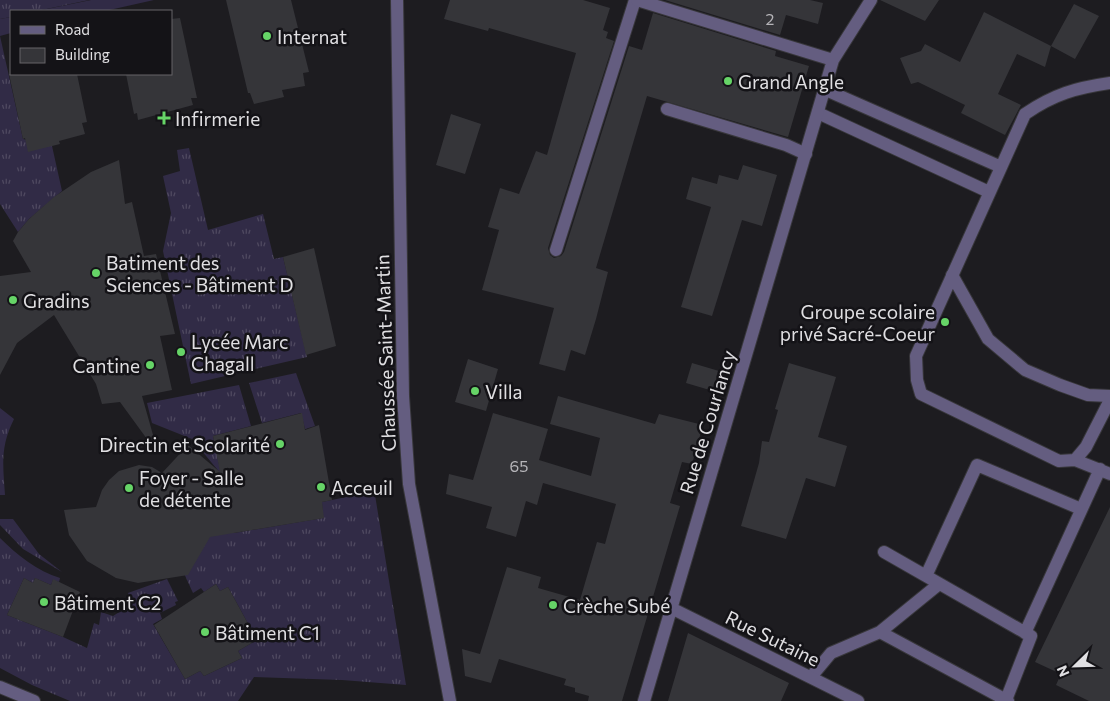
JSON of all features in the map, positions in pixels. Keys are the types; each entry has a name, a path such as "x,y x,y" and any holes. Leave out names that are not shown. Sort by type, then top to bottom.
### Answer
{"street":[{"name":"Chaussée Saint-Martin","path":"397,0 403,396 409,484 450,701"},
{"path":"556,250 636,0 833,60"},
{"name":"Rue de Courlancy","path":"644,701 826,90 833,60 871,0"},
{"path":"1025,632 1081,509 1105,471 1075,460 1059,460 921,394 917,380 916,356 1026,114 1047,99 1084,87 1110,84"},
{"path":"826,90 1001,167"},
{"path":"667,109 786,145 806,154"},
{"path":"818,114 989,192"},
{"path":"952,275 988,339 1025,370 1060,385 1088,394 1110,398 1086,447 1075,460"},
{"path":"926,576 977,465 1081,509"},
{"path":"880,632 1007,700 1031,636 884,552"},
{"path":"811,677 831,653 880,632 939,584"},
{"name":"Rue Sutaine","path":"671,608 858,701"},
{"path":"0,687 34,701"}],"green space":[{"path":"0,0 89,0 42,10 10,10 10,17 0,19"},
{"path":"91,0 154,0 109,10 42,10"},
{"path":"10,17 10,33 0,36 0,19"},
{"path":"0,36 23,139 52,146 62,191 29,219 18,232 0,204"},
{"path":"189,148 208,230 263,214 274,259 283,257 307,357 191,384 163,251 171,213 163,176 180,171 177,150"},
{"path":"296,373 315,426 305,429 301,413 262,423 249,383"},
{"path":"239,385 251,426 213,436 221,474 192,439 152,423 147,403"},
{"path":"0,408 14,419 4,447 5,495 0,495"},
{"path":"366,493 366,496 375,495 406,685 342,680 254,677 238,701 70,701 32,685 0,668 0,538 28,562 60,578 59,582 53,580 51,585 35,578 33,583 24,578 7,615 87,648 94,623 99,625 101,612 113,616 132,604 128,593 167,579 178,601 175,602 176,605 160,613 162,619 153,624 185,679 200,671 204,676 242,658 238,651 257,640 228,587 220,591 216,584 204,592 201,588 193,593 182,569 213,531 234,533 323,518 322,502"},
{"path":"0,519 13,519 39,554 62,572 23,549 0,525"}],"building":[{"name":"Internat","path":"226,0 291,0 309,72 303,73 305,86 282,90 284,97 254,104 250,93 248,93"},
{"path":"450,0 583,0 610,8 603,30 608,32 606,38 614,41 548,248 550,255 554,258 561,256 564,252 629,46 642,50 653,13 776,51 775,56 809,66 788,137 647,96 596,268 608,272 596,319 585,355 571,350 565,371 539,364 554,308 482,290 499,230 488,227 500,188 519,194 536,151 547,155 576,53 489,28 488,31 444,19"},
{"path":"665,0 810,0 823,3 818,24 786,15 780,35"},
{"path":"880,0 939,0 925,21"},
{"path":"1074,4 1099,16 1075,59 1051,46"},
{"path":"984,12 1051,46 1045,67 1017,54 998,94 1021,105 1005,135 961,113 965,105 918,82 911,84 900,58 921,51 925,44 960,62"},
{"path":"180,18 197,98 191,98 193,105 138,120 137,113 134,114 126,75 172,75 172,19"},
{"path":"9,74 77,75 87,122 82,123 85,134 59,141 60,144 28,152 25,138 23,139"},
{"path":"451,114 481,124 465,174 436,165"},
{"name":"Batiment des Sciences - Bâtiment D","path":"119,160 125,204 132,202 144,256 156,254 175,334 160,336 172,390 142,396 157,449 155,450 120,402 102,404 96,384 54,315 17,343 0,375 0,276 31,272 13,241 29,219 54,197 91,172"},
{"path":"743,165 777,175 762,226 742,220 712,316 681,307 711,207 686,199 692,177 717,184 719,175 738,180"},
{"path":"314,248 336,346 306,355 283,257"},
{"name":"Villa","path":"468,359 498,369 486,411 455,402"},
{"path":"692,363 719,371 713,391 686,383"},
{"path":"789,363 836,377 818,437 847,446 835,487 806,478 786,539 741,526 759,463 762,441 769,442 778,410 775,409"},
{"path":"558,396 655,424 659,414 703,425 692,464 682,462 670,503 680,506 622,701 588,701 589,696 575,692 575,688 564,685 566,679 499,659 491,683 465,676 462,649 480,654 507,567 541,577 538,588 580,600 597,542 605,544 616,504 543,483 537,505 526,501 516,537 486,528 492,507 446,494 449,474 473,480 493,413 548,429 539,460 591,476 600,438 550,424"},
{"path":"302,413 305,430 319,425 332,500 322,502 324,518 210,537 188,575 138,583 116,578 87,561 69,535 64,510 96,507 102,490 119,471 139,465 152,467 162,473 188,445 220,472 213,436"},
{"path":"1110,507 1110,701 1089,701 1056,685 1061,674 1035,662"},
{"name":"Bâtiment C2","path":"24,578 33,583 35,578 51,585 53,579 80,592 63,637 7,615"},
{"name":"Bâtiment C1","path":"216,584 220,591 228,587 257,640 238,651 242,658 204,676 200,671 185,679 154,625"},
{"path":"688,633 789,683 781,701 668,701"}],"place":[{"name":"Internat","path":"267,36"},
{"name":"Grand Angle","path":"728,81"},
{"name":"Infirmerie","path":"164,118"},
{"name":"Batiment des Sciences - Bâtiment D","path":"96,273"},
{"name":"Gradins","path":"13,300"},
{"name":"Groupe scolaire privé Sacré-Coeur","path":"945,322"},
{"name":"Lycée Marc Chagall","path":"181,352"},
{"name":"Cantine","path":"150,365"},
{"name":"Villa","path":"475,391"},
{"name":"Directin et Scolarité","path":"280,444"},
{"name":"Acceuil","path":"321,487"},
{"name":"Foyer - Salle de détente","path":"129,488"},
{"name":"Bâtiment C2","path":"44,602"},
{"name":"Crèche Subé","path":"553,605"},
{"name":"Bâtiment C1","path":"205,632"}]}
